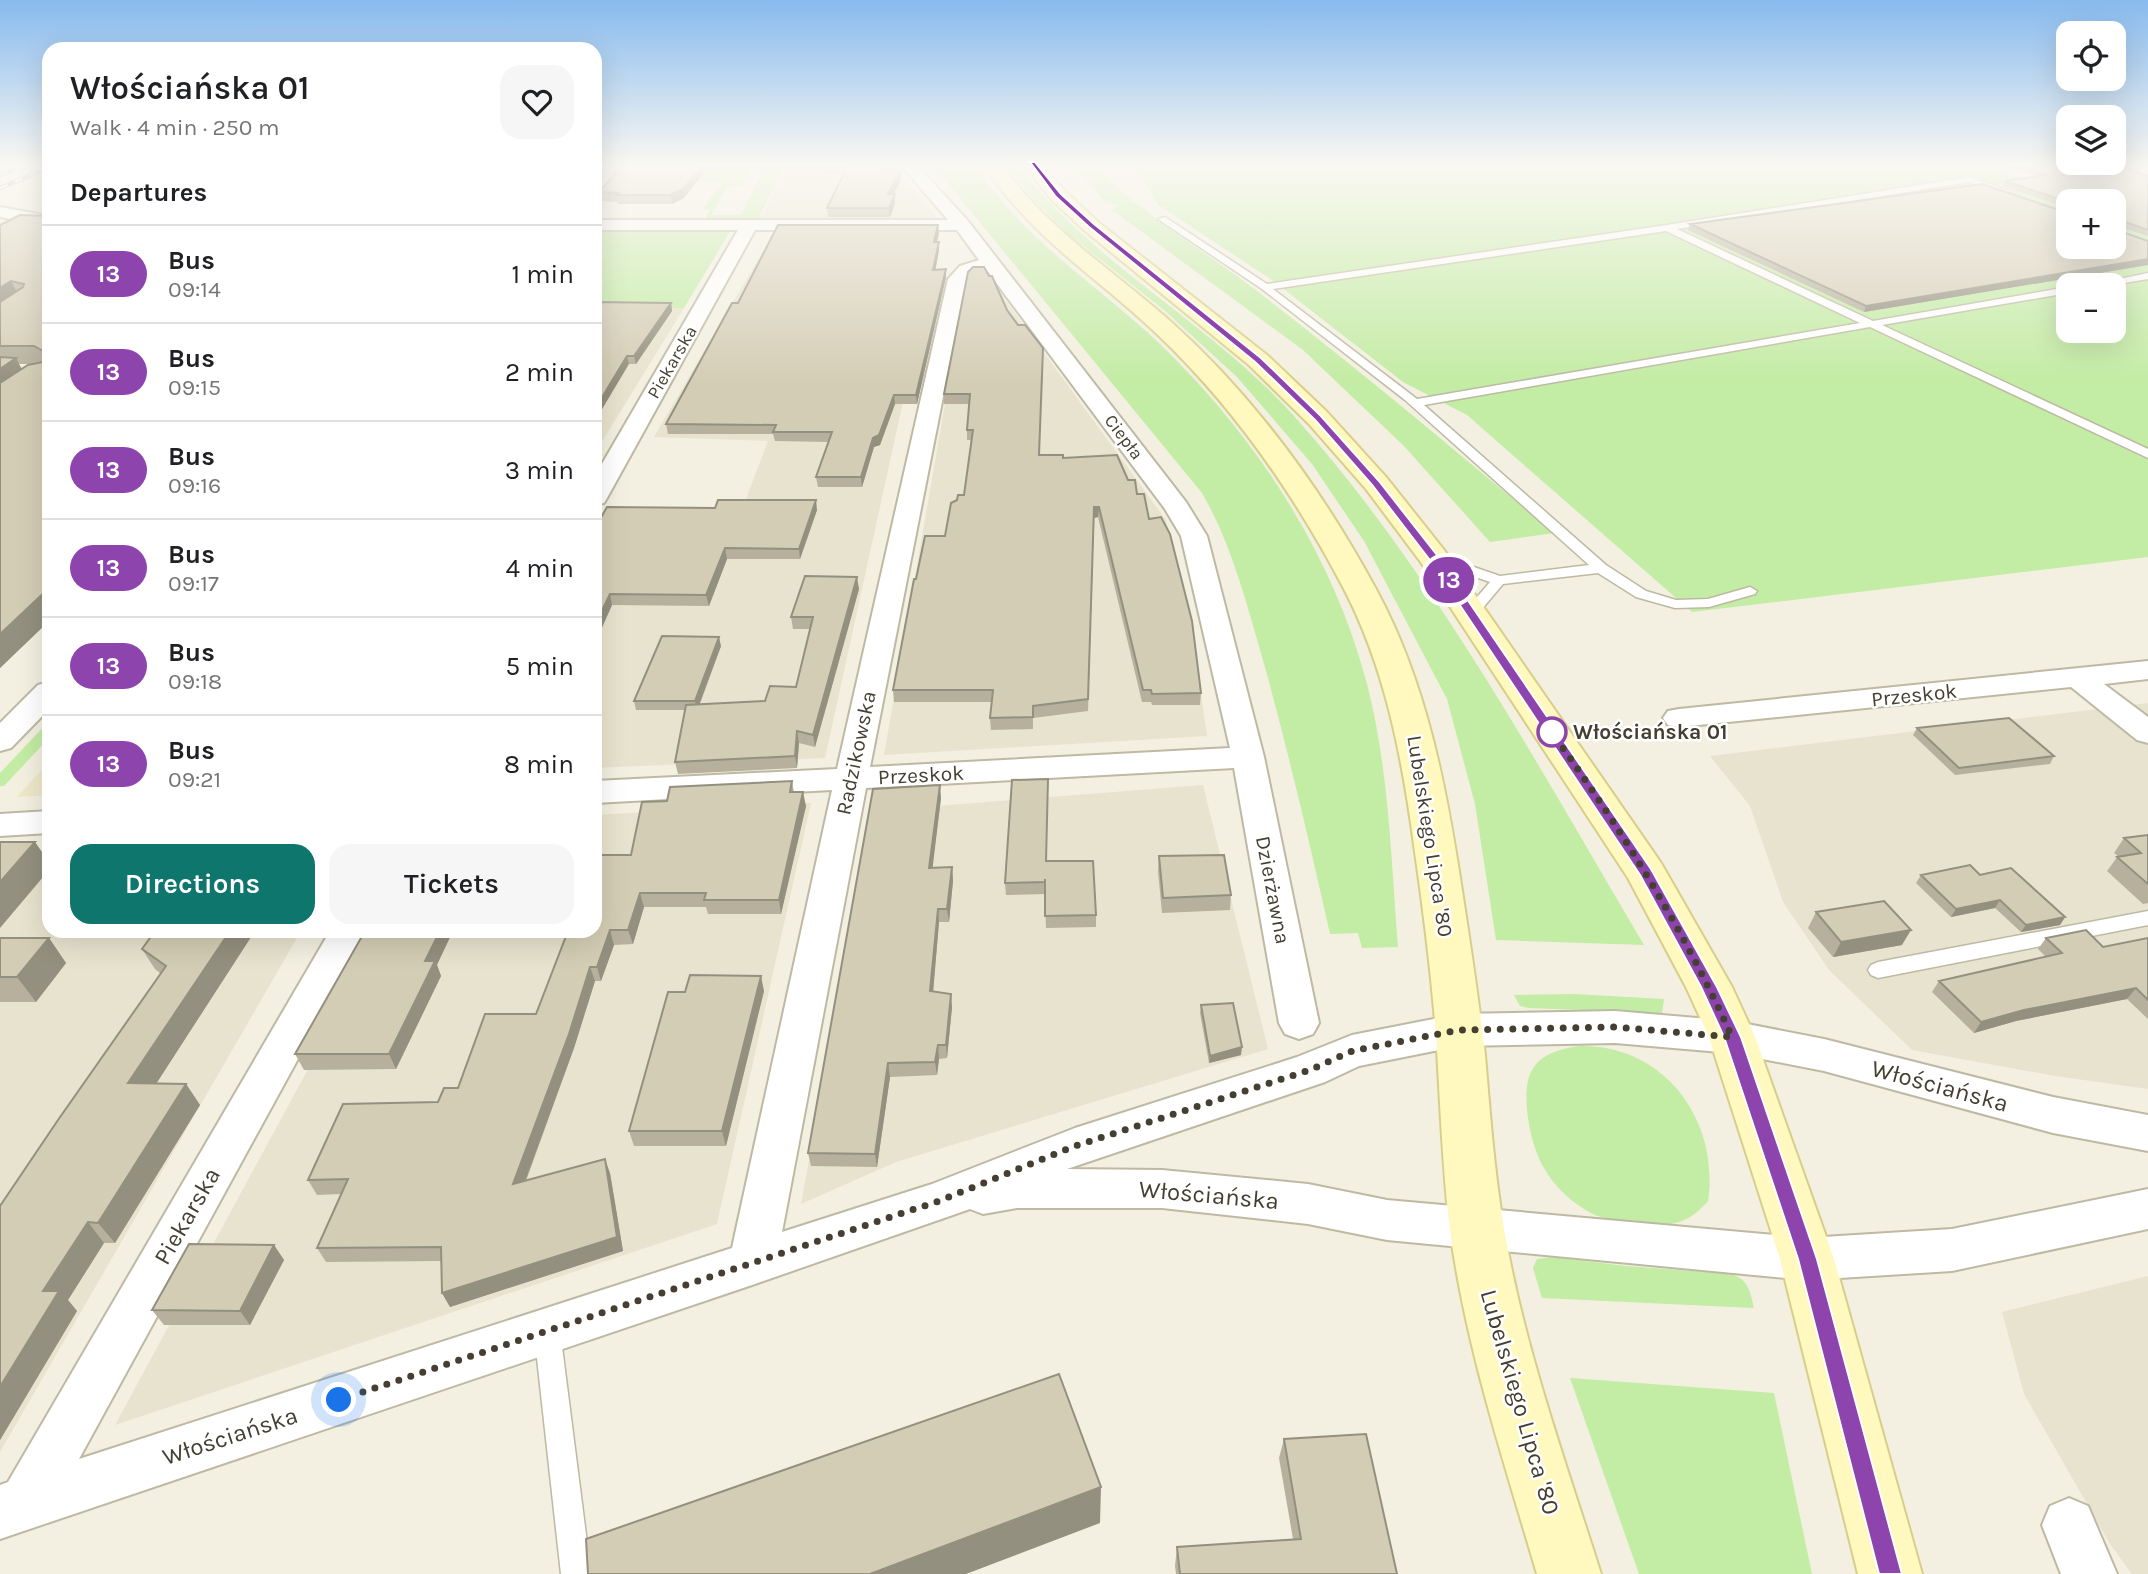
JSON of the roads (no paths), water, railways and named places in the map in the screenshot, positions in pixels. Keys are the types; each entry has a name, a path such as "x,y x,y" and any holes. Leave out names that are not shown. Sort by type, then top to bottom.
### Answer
{"main road":[{"name":"Lubelskiego Lipca '80","path":"1055,237 1164,328 1222,387 1278,454 1320,515 1364,597 1401,682 1422,762 1431,815 1459,1030 1469,1167 1490,1306 1569,1574"},
{"path":"1105,237 1258,360 1318,418 1376,483 1433,557 1646,873 1709,987 1732,1037 1807,1259 1890,1574"}],"street":[{"name":"Piekarska","path":"602,486 742,237"},
{"name":"Ciepła","path":"971,237 1177,507 1194,536 1248,757"},
{"name":"Radzikowska","path":"752,1264 957,279 966,270 989,262"},
{"name":"Przeskok","path":"1679,718 2148,670"},
{"path":"2078,678 2148,733"},
{"path":"1,739 42,698"},
{"name":"Przeskok","path":"602,792 1248,757"},
{"name":"Dzierżawna","path":"1248,757 1299,1023"},
{"path":"0,825 42,822"},
{"name":"Piekarska","path":"13,1507 345,938"},
{"name":"Włościańska","path":"13,1507 939,1201 1075,1146 1310,1070 1352,1051 1459,1030 1615,1027 1732,1037 1824,1055 2053,1115 2148,1133"},
{"name":"Włościańska","path":"939,1201 1017,1189 1149,1188 1308,1204 1387,1220 1807,1259"},
{"path":"1807,1259 1952,1250 2148,1209"},
{"path":"2069,1525 2089,1574"}],"lane":[{"path":"1190,237 1265,287 1414,403 1601,568 1641,594 1675,604 1709,603 1750,591"},
{"path":"1265,287 1608,237"},
{"path":"1685,237 2148,454"},
{"path":"2126,280 2148,276"},
{"path":"1414,403 2056,292"},
{"path":"1433,557 1499,580 1601,568"},
{"path":"1471,613 1499,580"},
{"path":"1878,970 2148,918"},
{"path":"547,1331 576,1574"}],"place":[{"name":"Włościańska 01","path":"1552,732"}]}
